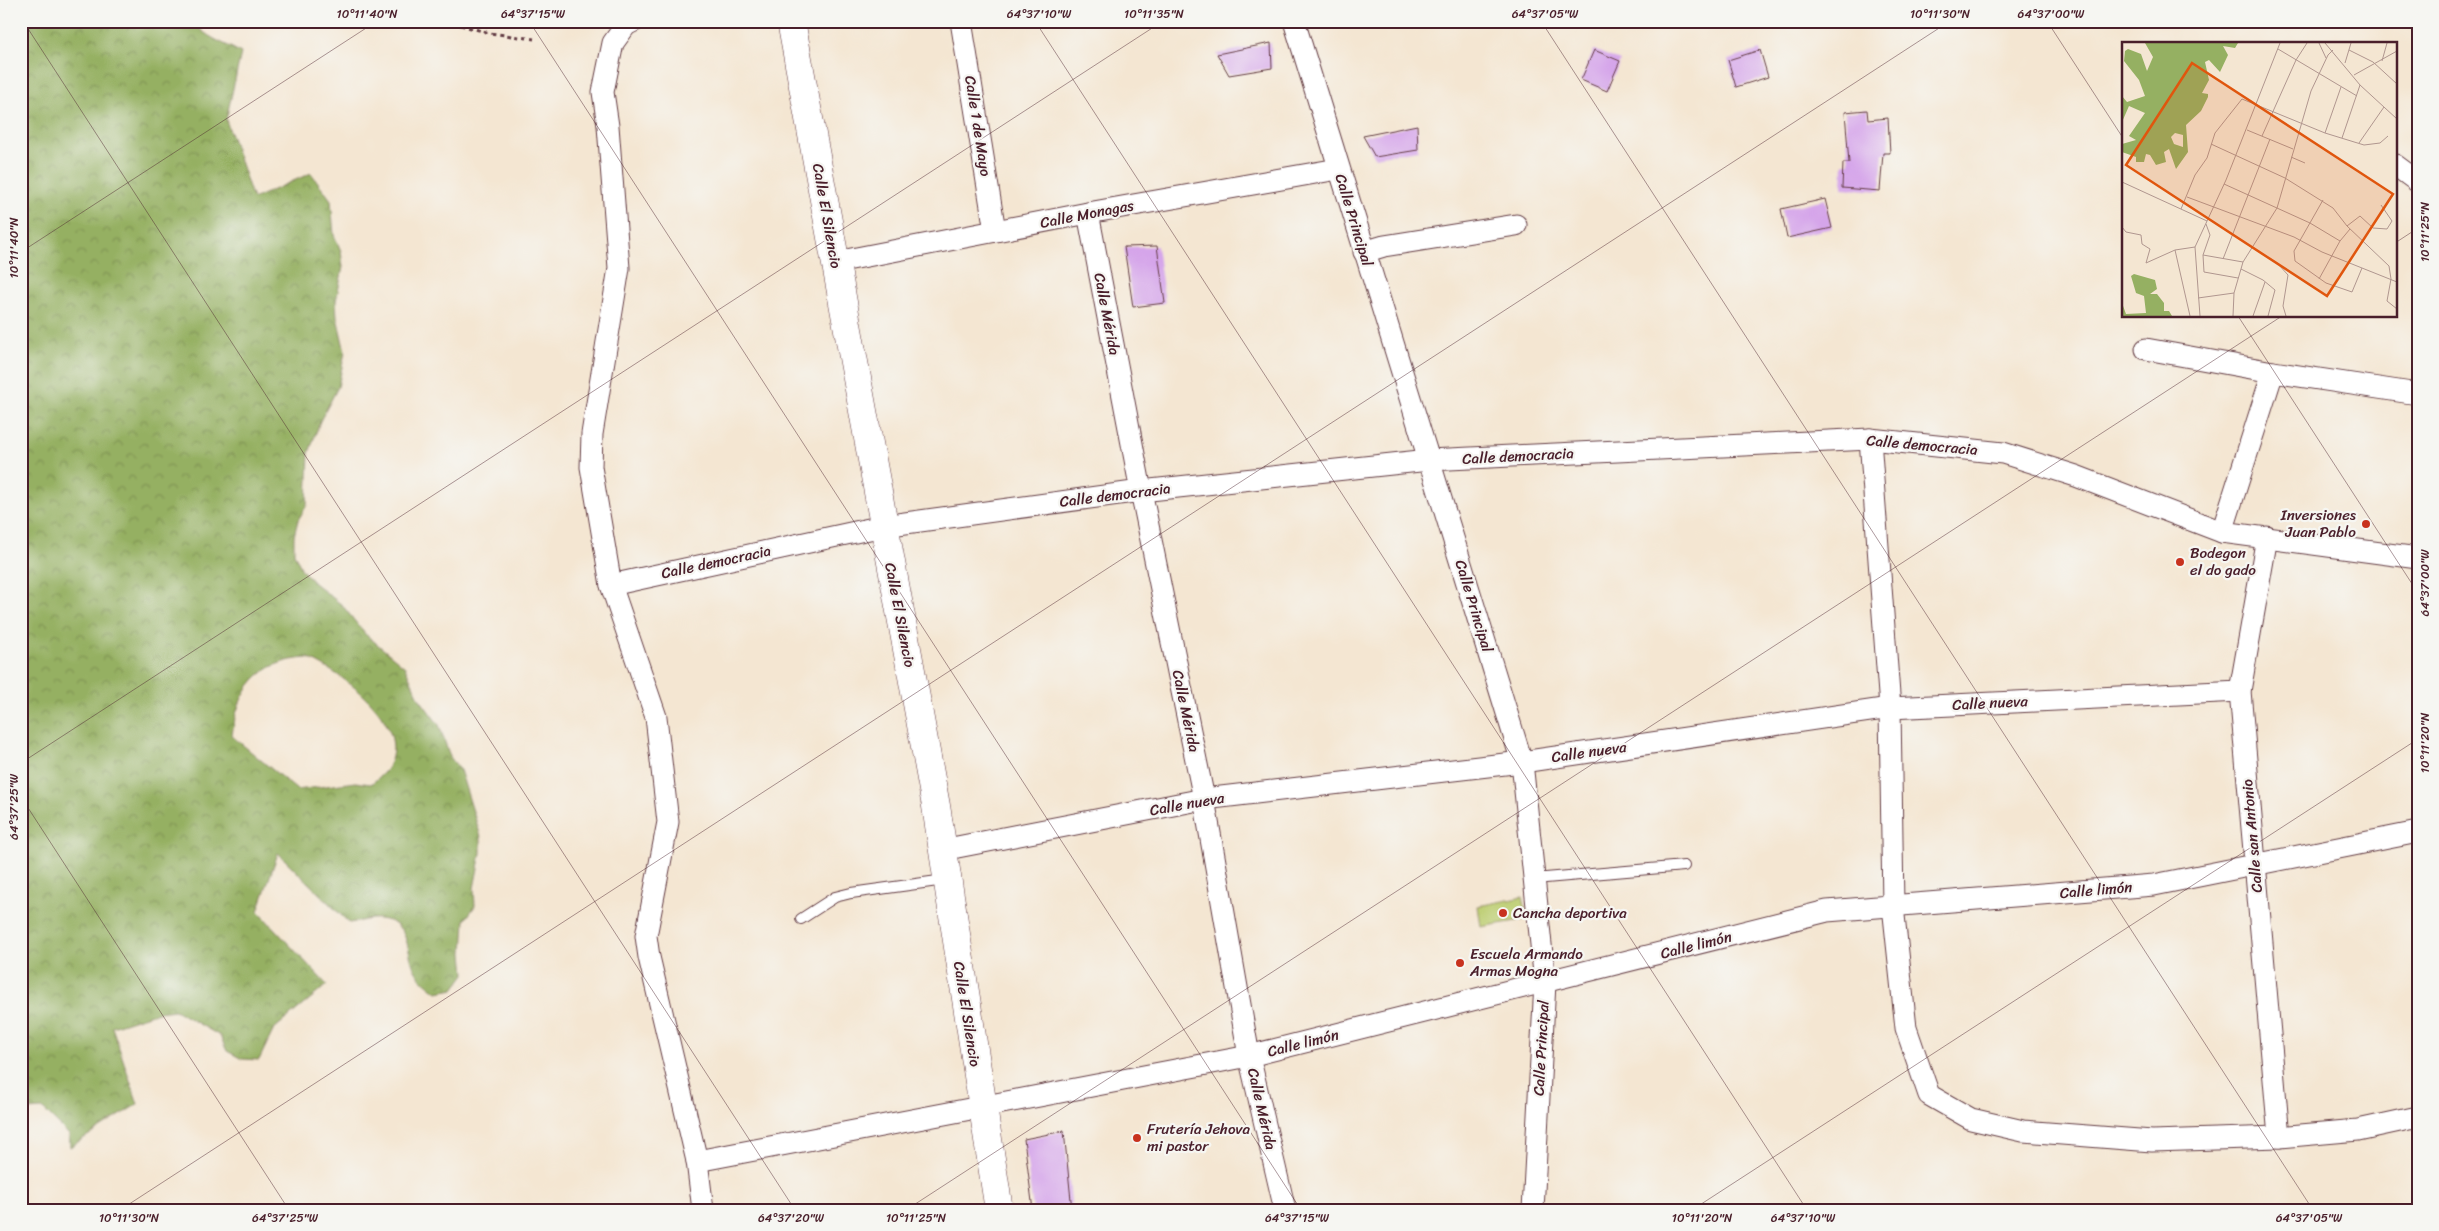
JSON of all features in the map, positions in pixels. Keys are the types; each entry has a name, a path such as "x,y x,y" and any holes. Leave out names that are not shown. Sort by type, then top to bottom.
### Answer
{"street":[{"name":"Calle El Silencio","path":"791,21 934,796 998,1210"},
{"name":"Calle 1 de Mayo","path":"961,21 995,231"},
{"name":"Calle Principal","path":"1294,21 1522,762 1545,984 1533,1210"},
{"path":"630,23 613,43 603,92 608,126 618,268 592,434 591,467 611,585 656,717 668,822 646,936 649,957 697,1161 703,1210"},
{"path":"2396,166 2418,182"},
{"name":"Calle Monagas","path":"836,262 1088,213 1338,169"},
{"name":"Calle Mérida","path":"1088,213 1141,490 1204,799 1249,1056 1285,1210"},
{"path":"1364,252 1384,246 1516,226"},
{"path":"2146,349 2273,372 2418,394"},
{"path":"2222,532 2273,372"},
{"path":"1870,439 1890,708 1893,906 1906,1028 1929,1095 1971,1118 2023,1131 2152,1141 2279,1137 2358,1130 2418,1116"},
{"name":"Calle democracia","path":"611,585 883,526 1141,490 1429,460 1870,439 2003,453 2076,476 2222,532 2418,558"},
{"name":"Calle san Antonio","path":"2267,537 2240,692 2279,1137"},
{"name":"Calle nueva","path":"942,850 1204,799 1522,762 1890,708 2240,692"},
{"name":"Calle limón","path":"697,1161 1249,1056 1545,984 1827,912 2154,885 2418,832"}],"lane":[{"path":"1534,878 1684,866"},
{"path":"801,919 835,897 946,880"}],"path":[{"path":"445,21 490,33 534,39"}],"green space":[{"path":"21,21 194,21 208,36 241,53 226,120 253,199 311,173 331,200 334,235 341,251 343,267 336,301 337,317 345,352 338,387 320,421 309,453 307,505 298,520 294,536 294,553 302,570 314,583 342,605 365,634 405,667 419,698 439,725 450,757 460,770 481,837 481,853 474,888 475,906 465,920 463,953 465,974 454,989 437,992 424,982 416,972 405,936 396,925 379,919 349,923 278,853 258,911 327,985 274,1029 259,1060 242,1059 227,1051 220,1036 175,1010 158,1012 112,1027 138,1104 70,1147 69,1135 43,1109 27,1110 21,1113","holes":["308,658 322,665 354,687 369,701 381,716 390,732 393,748 389,765 384,773 371,784 355,782 297,790 232,736 239,705 245,692 264,671 291,660"]},
{"name":"Cancha deportiva","path":"1523,897 1528,919 1481,927 1478,906"}],"building":[{"path":"1271,43 1272,68 1229,75 1217,54"},
{"path":"1594,50 1620,61 1607,91 1581,80"},
{"path":"1760,50 1768,77 1736,87 1728,60"},
{"path":"1867,110 1868,120 1888,118 1890,153 1883,153 1880,191 1842,188 1843,163 1849,163 1845,112"},
{"path":"1417,125 1418,150 1375,157 1363,136"},
{"path":"1825,199 1832,228 1787,238 1781,209"},
{"path":"1157,246 1165,303 1133,307 1124,247"},
{"path":"1064,1131 1072,1210 1033,1210 1024,1139"}],"place":[{"name":"Inversiones Juan Pablo","path":"2366,524"},
{"name":"Bodegon el do gado","path":"2180,562"},
{"name":"Cancha deportiva","path":"1503,913"},
{"name":"Escuela Armando Armas Mogna","path":"1460,963"},
{"name":"Frutería Jehova mi pastor","path":"1137,1138"}]}
